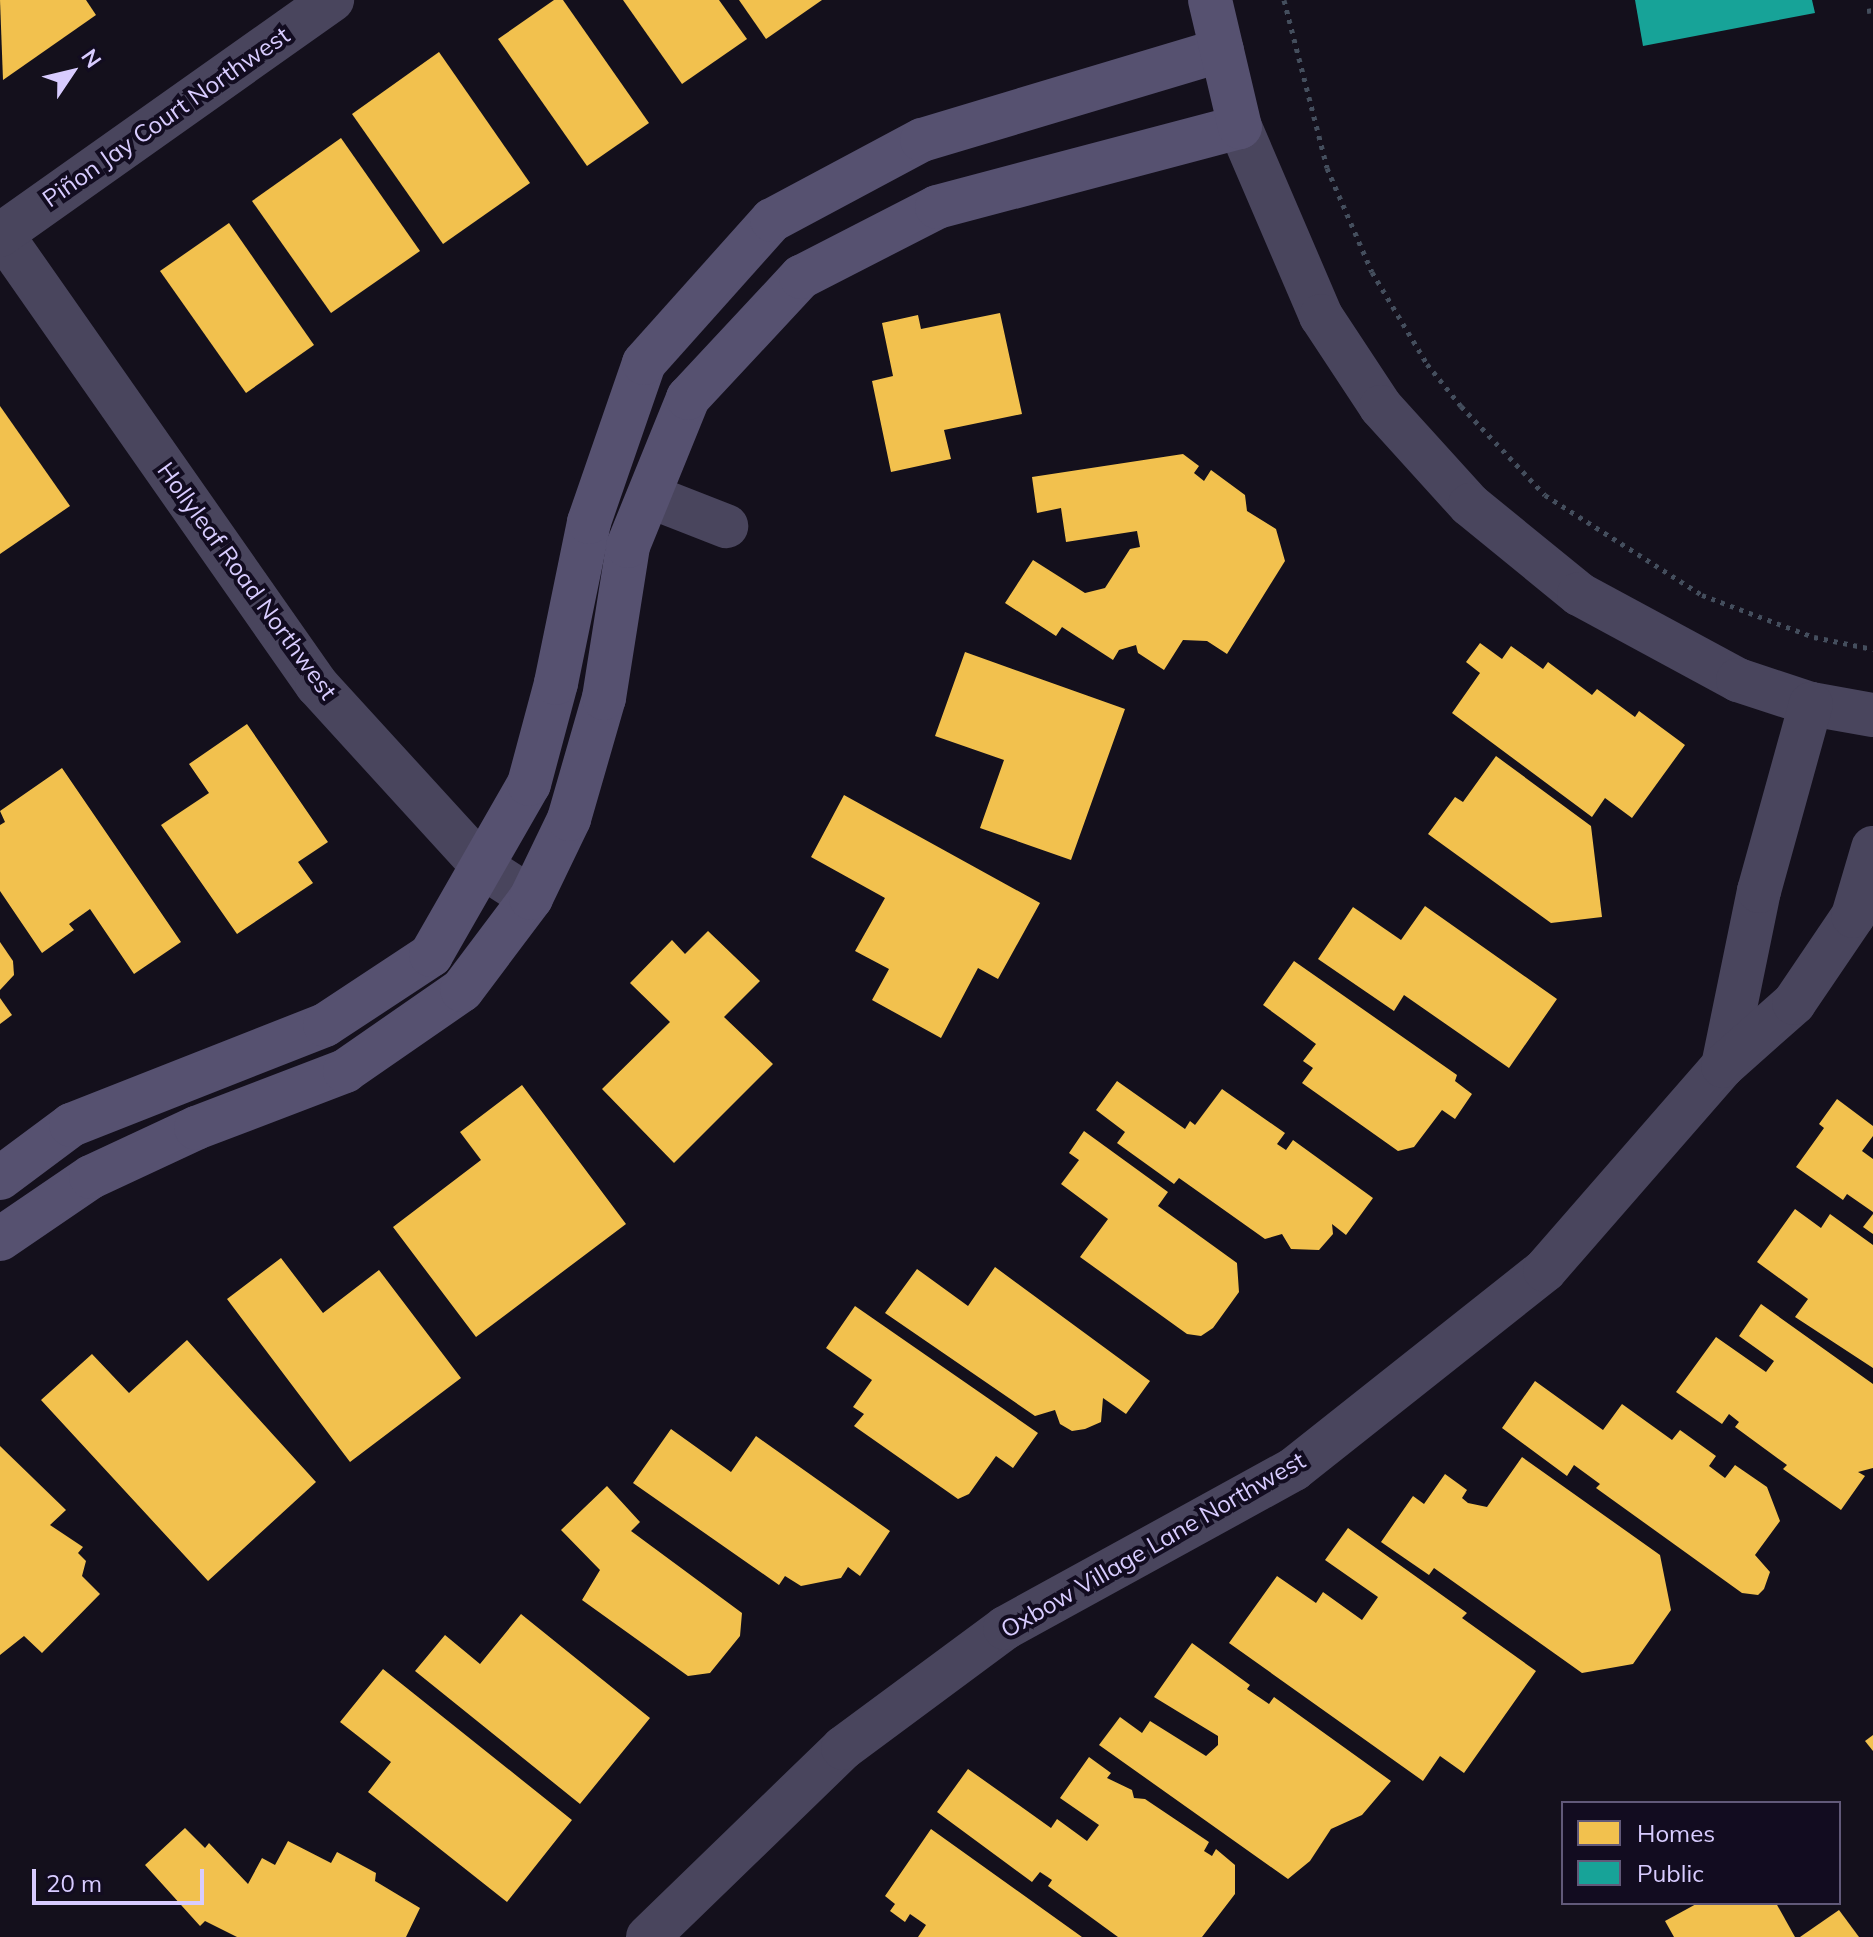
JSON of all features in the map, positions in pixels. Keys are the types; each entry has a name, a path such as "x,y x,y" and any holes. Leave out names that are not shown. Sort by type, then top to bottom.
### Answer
{"street":[{"name":"Piñon Jay Court Northwest","path":"0,233 332,0"},
{"path":"1210,0 1240,127 1321,316 1381,407 1470,505 1579,594 1738,680 1811,704 1873,715"},
{"path":"0,1178 71,1125 325,1025 431,955 529,784 556,683 589,522 644,363 772,220 922,140 1222,50"},
{"path":"0,1239 91,1177 196,1128 345,1071 462,990 531,898 569,819 600,714 628,546 688,398 801,277 937,207 1240,127"},
{"name":"Hollyleaf Road Northwest","path":"0,233 317,685 483,867 531,898"},
{"path":"649,496 726,526"},
{"name":"Oxbow Village Lane Northwest","path":"648,1937 843,1748 1005,1628 1294,1469 1545,1270 1723,1066 1759,891 1811,704"},
{"path":"1723,1066 1802,990 1853,916 1873,848"}],"path":[{"path":"1284,0 1327,168 1372,272 1427,364 1461,406 1545,495 1702,595 1814,637 1873,649"}],"building: Homes":[{"path":"0,0 86,0 96,15 3,80"},
{"path":"554,0 563,0 649,123 587,166 498,39"},
{"path":"623,0 719,0 747,39 682,84"},
{"path":"739,0 822,0 766,39"},
{"path":"439,52 530,183 443,244 352,114"},
{"path":"341,138 420,251 331,313 252,201"},
{"path":"229,223 314,345 246,393 160,271"},
{"path":"1000,313 1022,414 944,430 951,459 891,472 872,381 893,376 882,323 918,315 921,329"},
{"path":"0,406 70,506 0,554"},
{"path":"1183,454 1199,466 1194,473 1204,481 1211,470 1245,495 1247,511 1276,529 1285,561 1227,654 1207,641 1183,640 1164,670 1138,653 1136,645 1119,650 1113,660 1062,627 1056,636 1005,603 1033,560 1085,593 1105,588 1130,549 1140,547 1137,531 1066,542 1061,508 1037,513 1032,477"},
{"path":"1480,643 1502,659 1511,646 1543,669 1548,662 1592,695 1597,689 1635,717 1639,711 1685,745 1632,818 1605,798 1592,817 1452,713 1480,673 1466,662"},
{"path":"965,652 1125,709 1071,860 980,828 1004,760 935,736"},
{"path":"247,724 328,842 298,862 313,883 237,934 161,825 209,793 189,764"},
{"path":"1496,756 1591,826 1602,917 1551,923 1428,834 1455,797 1463,802"},
{"path":"62,768 181,942 134,974 90,909 69,924 74,930 42,953 0,891 0,825 5,822 0,811"},
{"path":"844,795 1040,903 998,979 978,968 941,1038 872,1000 889,969 855,951 885,898 811,857"},
{"path":"1425,906 1557,999 1509,1068 1404,995 1394,1011 1318,959 1353,907 1401,940"},
{"path":"708,931 760,981 724,1017 773,1064 674,1163 602,1089 670,1022 630,983 672,940 685,954"},
{"path":"0,942 13,961 14,975 0,990"},
{"path":"1294,961 1457,1075 1455,1081 1472,1094 1455,1119 1442,1110 1414,1147 1398,1151 1302,1083 1313,1068 1303,1061 1316,1044 1263,1005"},
{"path":"0,998 12,1015 0,1024"},
{"path":"1117,1081 1185,1129 1190,1121 1195,1125 1222,1089 1285,1133 1277,1144 1286,1150 1293,1140 1373,1198 1346,1235 1332,1224 1333,1234 1319,1250 1291,1249 1282,1234 1265,1239 1179,1178 1174,1184 1117,1143 1125,1132 1096,1110"},
{"path":"522,1085 626,1224 476,1337 393,1227 481,1160 460,1132"},
{"path":"1837,1099 1873,1126 1873,1136 1862,1151 1873,1159 1873,1212 1847,1194 1843,1200 1796,1167 1824,1128 1819,1124"},
{"path":"1084,1131 1168,1192 1158,1206 1237,1263 1239,1292 1213,1328 1201,1336 1187,1334 1080,1257 1108,1219 1061,1184 1079,1160 1069,1153"},
{"path":"1795,1209 1821,1228 1830,1214 1873,1245 1873,1368 1795,1317 1808,1299 1757,1262"},
{"path":"1873,1214 1873,1234 1863,1227"},
{"path":"281,1258 323,1313 379,1270 461,1378 350,1462 227,1299"},
{"path":"995,1267 1150,1381 1126,1414 1103,1398 1101,1422 1085,1429 1072,1431 1060,1424 1055,1410 1035,1416 885,1313 917,1269 968,1306"},
{"path":"1761,1304 1873,1384 1873,1468 1858,1472 1865,1476 1841,1510 1783,1469 1787,1465 1735,1427 1739,1422 1729,1414 1722,1424 1676,1392 1716,1337 1766,1372 1774,1361 1739,1336"},
{"path":"855,1306 1038,1433 1013,1468 996,1456 969,1494 958,1499 854,1426 864,1414 853,1407 872,1380 826,1348"},
{"path":"187,1340 316,1482 208,1581 41,1400 92,1354 129,1393"},
{"path":"1535,1381 1603,1430 1622,1404 1672,1440 1680,1430 1716,1456 1709,1466 1725,1478 1735,1465 1767,1487 1780,1521 1755,1555 1770,1572 1764,1589 1758,1595 1742,1593 1596,1488 1600,1484 1574,1465 1567,1476 1502,1428"},
{"path":"671,1429 731,1472 756,1436 890,1531 860,1576 848,1567 841,1578 801,1586 785,1576 779,1585 633,1483"},
{"path":"0,1446 66,1510 50,1525 83,1547 78,1553 86,1561 82,1576 100,1594 42,1653 24,1636 0,1655"},
{"path":"1522,1457 1660,1555 1671,1610 1633,1664 1582,1673 1434,1568 1429,1575 1381,1542 1413,1496 1424,1504 1445,1474 1467,1490 1462,1498 1468,1503 1487,1507"},
{"path":"607,1486 640,1522 631,1531 742,1613 740,1636 710,1673 688,1676 582,1600 600,1570 561,1530"},
{"path":"1348,1528 1467,1613 1462,1618 1536,1671 1464,1773 1440,1756 1423,1781 1229,1643 1277,1576 1316,1603 1323,1592 1362,1620 1378,1597 1325,1560"},
{"path":"521,1614 650,1718 580,1804 415,1671 445,1635 480,1664"},
{"path":"1192,1643 1250,1685 1247,1689 1269,1704 1274,1697 1391,1781 1362,1815 1331,1829 1310,1861 1288,1879 1099,1745 1120,1717 1142,1733 1150,1721 1206,1756 1218,1745 1218,1736 1154,1697"},
{"path":"383,1669 572,1820 507,1902 368,1792 391,1762 340,1722"},
{"path":"1873,1735 1873,1751 1865,1741"},
{"path":"1089,1757 1111,1773 1107,1778 1132,1790 1134,1798 1145,1799 1209,1842 1204,1851 1212,1856 1216,1849 1235,1865 1235,1894 1202,1937 1118,1937 1048,1886 1052,1880 1040,1872 1032,1882 937,1812 968,1769 1051,1828 1057,1819 1087,1841 1099,1825 1060,1798"},
{"path":"185,1828 205,1848 209,1843 248,1884 262,1858 275,1865 288,1841 331,1863 337,1852 376,1873 375,1881 420,1908 406,1937 237,1937 205,1921 200,1926 145,1865"},
{"path":"931,1829 1082,1937 918,1937 926,1925 910,1914 905,1922 890,1911 895,1904 885,1896"},
{"path":"1694,1905 1777,1905 1795,1937 1674,1937 1665,1921"},
{"path":"1839,1910 1859,1937 1800,1937"}],"building: Public":[{"path":"1635,0 1812,0 1815,13 1643,46"}]}
